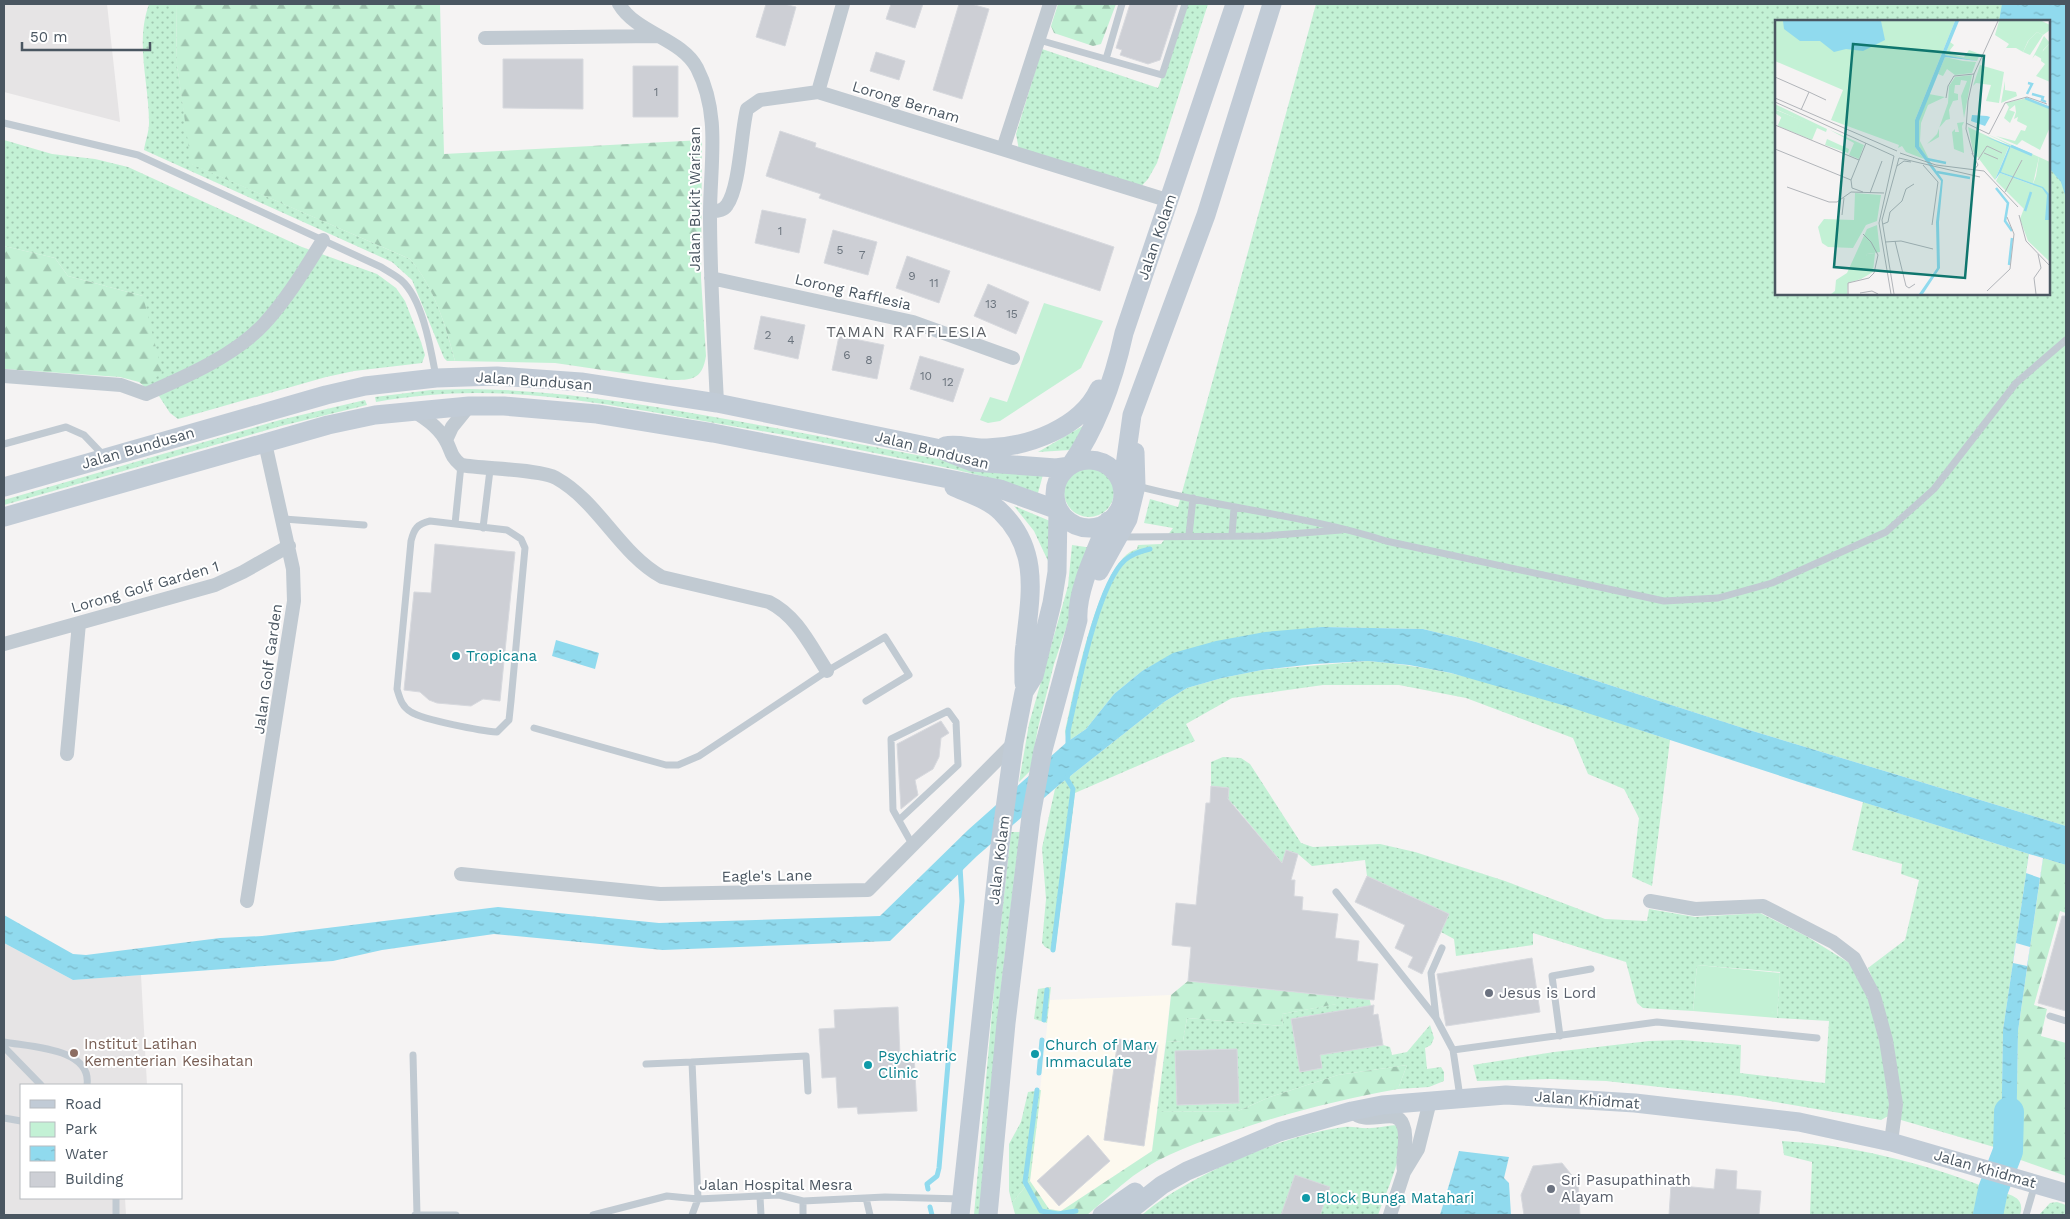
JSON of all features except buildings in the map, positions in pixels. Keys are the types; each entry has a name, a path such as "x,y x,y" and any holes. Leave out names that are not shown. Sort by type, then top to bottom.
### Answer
{"main road":[{"name":"Jalan Kolam","path":"1070,466 1082,449 1116,372 1124,333 1235,4"},
{"path":"1129,487 1113,470 1097,461 1078,462 1070,466 1057,481 1056,500 1058,510 1072,523 1080,526 1113,529 1120,506 1129,487 1136,453 1142,389 1206,215 1272,4"},
{"path":"936,448 952,445 986,448 1001,447 1018,444 1056,431 1088,406 1096,395 1124,333"},
{"name":"Jalan Bundusan","path":"4,487 326,395 365,386 436,378 496,376 556,380 717,403 936,448 972,462 992,465 1056,468 1070,466"},
{"name":"Jalan Bundusan","path":"4,517 328,425 412,410 469,406 513,406 597,414 1000,489 1058,510"},
{"path":"921,473 990,504 1002,513 1019,538 1028,558 1032,597 1024,647 1024,692"},
{"name":"Jalan Kolam","path":"961,1207 1000,845 1014,743 1024,692 1034,676 1052,603 1057,572 1058,510"},
{"name":"Jalan Kolam","path":"988,1215 1006,1023 1032,816 1043,750 1078,620 1078,609 1082,593 1113,529"},
{"name":"Jalan Khidmat","path":"1124,1215 1162,1185 1187,1171 1245,1145 1280,1132 1352,1111 1382,1105 1460,1097 1506,1095 1635,1102 1799,1122 1891,1142 2066,1193"},
{"path":"1102,1215 1133,1192 1162,1185"},
{"path":"990,1186 998,1215"}],"street":[{"name":"Jalan Bukit Warisan","path":"619,4 638,25 683,53 696,67 708,100 714,139 710,212 717,403"},
{"path":"818,92 843,4"},
{"path":"1002,149 1050,4"},
{"path":"485,38 658,36"},
{"name":"Lorong Bernam","path":"710,212 721,211 728,204 731,197 740,158 747,108 760,100 818,92 1170,201"},
{"path":"4,376 121,385 146,394 186,377 228,352 263,325 299,280 323,240"},
{"name":"Lorong Rafflesia","path":"711,278 913,322 1013,358"},
{"path":"446,440 452,427 469,406"},
{"path":"412,410 437,428 446,440 449,452 461,465 490,470 540,473 555,477 583,500 647,569 662,577 769,602 779,607 796,624 827,671"},
{"name":"Jalan Golf Garden","path":"247,900 294,601 295,582 284,519 265,444"},
{"name":"Lorong Golf Garden 1","path":"4,644 215,585 243,572 289,546"},
{"path":"67,754 79,624"},
{"name":"Eagle's Lane","path":"461,874 660,894 868,890 1014,743"},
{"path":"1650,902 1695,910 1764,906 1832,942 1854,958 1874,996 1886,1040 1896,1104 1891,1142"},
{"path":"1390,1215 1404,1172 1418,1149 1430,1101"},
{"path":"1352,1111 1357,1118 1393,1116 1399,1118 1405,1133 1402,1160 1404,1172"}],"lane":[{"path":"1106,59 1122,4"},
{"path":"1039,40 1162,75 1185,4"},
{"path":"4,124 138,155 381,267 402,281 414,298 429,342 436,378"},
{"path":"1129,487 1348,529 1386,541 1664,602 1718,598 1772,583 1886,532 1934,489 2016,384 2066,340"},
{"path":"4,444 66,427 84,435 105,458"},
{"path":"455,524 461,465"},
{"path":"483,528 490,470"},
{"path":"1189,535 1193,498"},
{"path":"1232,535 1234,508"},
{"path":"284,519 364,525"},
{"path":"430,522 455,524 515,534 521,539 525,548 512,702 508,720 496,732 482,731 411,712 401,703 397,689 414,529 422,523 430,522"},
{"path":"1113,529 1189,535 1265,536 1348,529"},
{"path":"534,728 666,765 678,765 699,756 827,671 885,637 908,675 866,701"},
{"path":"899,820 958,765 956,722 948,711 891,739 893,810 912,844"},
{"path":"1336,892 1436,1018 1453,1050 1460,1097"},
{"path":"1436,1018 1431,973 1442,948"},
{"path":"1560,1036 1552,976 1590,969"},
{"path":"2050,1016 2066,1021"},
{"path":"1453,1050 1657,1022 1817,1038"},
{"path":"4,1042 59,1052 75,1059 86,1069 87,1084"},
{"path":"4,1047 40,1084"},
{"path":"413,1055 415,1215 456,1215"},
{"path":"646,1064 806,1056 808,1091"},
{"path":"692,1062 698,1199 692,1215"},
{"path":"4,1118 20,1122"},
{"path":"2026,1215 2027,1181"},
{"name":"Jalan Hospital Mesra","path":"593,1215 667,1196 698,1199 779,1195 803,1201 866,1198 961,1207"},
{"path":"760,1197 761,1215"},
{"path":"866,1198 870,1215"},
{"path":"116,1199 116,1215"},
{"path":"803,1201 803,1215"}],"shaded area":[{"path":"4,4 107,4 120,122 4,92"},
{"name":"Institut Latihan Kementerian Kesihatan","path":"4,943 73,980 141,975 147,1084 20,1084 20,1199 125,1199 126,1215 4,1215"},
{"path":"1171,995 1152,1151 1061,1211 1049,1209 1030,1181 1050,1000"}],"green space":[{"path":"149,4 176,4 177,65 192,164 410,259 426,281 438,307 455,361 447,361 444,358 412,280 392,262 144,150 149,123 143,33"},
{"path":"176,4 440,4 444,154 702,140 701,278 706,356 702,370 690,379 671,380 555,363 455,361 438,307 426,282 410,259 191,164 177,65"},
{"path":"1058,4 1116,4 1101,44 1093,46 1054,33 1051,26"},
{"path":"1188,4 1208,4 1157,163 1148,179 1136,192 1019,150 1016,134 1042,49 1158,88"},
{"path":"1316,4 2066,4 2066,826 1746,729 1476,642 1423,629 1322,627 1173,654 1142,671 1114,694 1086,729 1067,742 1065,732 1081,660 1100,601 1111,576 1123,558 1137,549 1138,545 1161,544 1173,528 1144,523 1150,499 1178,507"},
{"path":"4,140 52,154 95,159 128,167 302,247 377,274 396,288 405,301 425,355 422,363 354,371 326,377 178,419 170,413 159,396 145,387 143,296 68,276 55,258 4,246"},
{"path":"4,246 55,258 68,276 143,296 162,372 145,387 139,382 120,377 4,369"},
{"path":"1044,303 1103,321 1081,368 1000,421 988,423 980,420 990,397 1007,402"},
{"path":"469,389 537,392 637,404 770,427 998,471 1044,471 1038,493 989,478 915,461 631,408 559,398 487,393 414,396 376,402 375,397 431,390"},
{"path":"365,400 367,405 281,426 4,505 4,500 280,420"},
{"path":"1088,423 1070,450 1038,452"},
{"path":"1084,467 1094,467 1107,474 1114,487 1114,497 1107,510 1094,517 1084,517 1075,513 1068,506 1064,497 1064,487 1068,478 1075,471"},
{"path":"1014,506 1050,521 1048,561 1034,531"},
{"path":"1072,545 1093,548 1054,664 1038,728 1030,771 1019,782 1029,724 1068,586"},
{"path":"1368,661 1407,665 1483,681 1521,691 1670,740 1652,886 1632,877 1639,818 1624,789 1588,774 1573,738 1466,698 1399,685 1323,685 1232,698 1186,724 1195,741 1075,793 1055,952 1045,947 1042,943 1046,899 1042,848 1055,789 1059,785 1164,702 1187,688 1222,678 1262,670"},
{"path":"1223,757 1241,758 1250,764 1301,843 1313,847 1380,844 1415,852 1505,881 1605,919 1647,921 1649,909 1695,917 1760,913 1806,936 1851,964 1870,997 1881,1041 1891,1103 1890,1115 1881,1120 1740,1096 1606,1081 1550,1079 1477,1081 1473,1065 1554,1052 1649,1041 1682,1040 1741,1045 1740,1073 1825,1083 1829,1021 1777,1018 1780,972 1697,965 1693,1011 1643,1008 1637,1003 1626,962 1533,933 1533,945 1456,956 1454,939 1441,932 1449,914 1367,876 1365,860 1312,866 1298,854 1286,850 1282,863 1234,805 1227,805 1229,788 1211,786 1211,762"},
{"path":"1863,802 2029,854 2003,1030 2001,1149 1901,1120 1878,992 1868,968 1905,940 1919,880 1901,874 1902,864 1852,850"},
{"path":"1011,832 1020,832 1002,978 979,1215 974,1215 995,978"},
{"path":"2043,858 2066,865 2066,913 2060,911 2034,1005 2047,1009 2041,1036 2066,1043 2066,1176 2018,1159 2016,1154 2018,1031"},
{"path":"1697,965 1780,973 1777,1018 1693,1011"},
{"path":"1188,981 1334,996 1337,1004 1282,1014 1283,1026 1187,1018 1183,1041 1166,1042 1171,995"},
{"path":"1336,983 1367,986 1371,1006 1345,1051 1383,1045 1390,1047 1392,1055 1407,1052 1430,1025 1434,1038 1431,1045 1425,1048 1427,1069 1441,1067 1444,1072 1444,1081 1429,1087 1398,1089 1407,1065 1338,1075 1270,1097 1238,1111 1157,1112 1166,1042 1183,1041 1187,1018 1283,1026 1282,1014 1336,1004 1334,996","holes":["1313,1015 1322,1068 1300,1072 1291,1019","1236,1049 1239,1103 1177,1105 1175,1051"]},
{"path":"1051,987 1047,1023 1034,1019 1038,989"},
{"path":"1407,1065 1398,1089 1277,1117 1210,1139 1157,1161 1121,1185 1087,1215 1015,1214 1012,1203 1030,1181 1049,1209 1061,1211 1152,1151 1157,1112 1238,1111 1270,1097 1338,1075"},
{"path":"1041,1090 1030,1181 1012,1203 1009,1191 1009,1144 1021,1122 1028,1092"},
{"path":"1398,1125 1400,1146 1398,1158 1378,1215 1142,1215 1184,1186 1210,1172 1237,1159 1294,1138 1344,1127 1378,1128"},
{"path":"1782,1141 1834,1146 1885,1156 1936,1170 1985,1187 1987,1197 1982,1215 1810,1215 1812,1162 1784,1155"},
{"path":"2002,1192 2020,1202 2020,1215 1995,1215"},
{"path":"2057,1202 2066,1205 2066,1215 2039,1215 2050,1203"}],"water":[{"path":"2002,4 2066,4 2066,198 2061,182 2050,169 2050,20 1999,20"},
{"path":"1322,627 1423,629 1476,642 1746,729 2066,826 2066,865 2043,858 2018,1031 2016,1154 2001,1149 2003,1030 2029,854 1808,785 1566,706 1451,673 1409,665 1368,661 1314,664 1262,670 1222,678 1187,688 1164,702 1059,785 977,856 890,941 663,950 494,934 382,950 333,961 73,980 4,943 4,915 73,954 86,955 498,907 659,923 880,916 968,830 1067,742 1086,729 1114,694 1142,671 1173,653 1216,641 1265,632"},
{"path":"556,640 599,653 595,669 552,656"},
{"path":"1459,1151 1509,1157 1504,1178 1509,1183 1511,1215 1440,1215"},
{"path":"1985,1187 2002,1192 1995,1215 1982,1215 1987,1197"}],"pier":[{"path":"2029,854 2043,858 2040,878 2026,873"},
{"path":"2016,943 2030,947 2027,966 2013,963"}],"waterway":[{"path":"1068,747 1068,731 1089,640 1106,592 1115,573 1125,560 1137,553 1150,549"},
{"path":"1053,950 1073,789 1067,779 1068,773"},
{"path":"928,1189 927,1184 937,1176 939,1168 962,901 960,866"},
{"path":"1044,1020 1047,990"},
{"path":"1039,1073 1042,1040"},
{"path":"1037,1090 1025,1182 1041,1211 1058,1214 1076,1211"},
{"path":"1988,1215 1993,1190 2008,1151 2009,1112"},
{"path":"930,1207 932,1215"}],"place":[{"name":"Tropicana","path":"456,656"},
{"name":"Jesus is Lord","path":"1489,993"},
{"name":"Institut Latihan Kementerian Kesihatan","path":"74,1053"},
{"name":"Church of Mary Immaculate","path":"1035,1054"},
{"name":"Psychiatric Clinic","path":"868,1065"},
{"name":"Sri Pasupathinath Alayam","path":"1551,1189"},
{"name":"Block Bunga Matahari","path":"1306,1198"}],"district":[{"name":"TAMAN RAFFLESIA","path":"907,331"}]}
